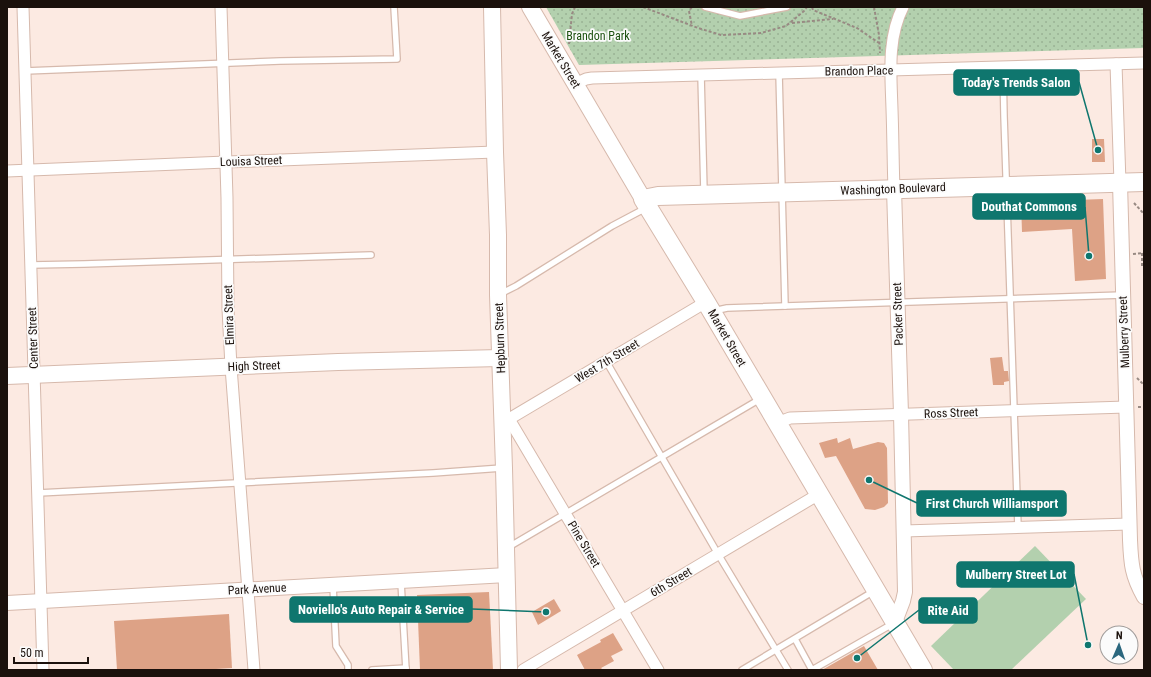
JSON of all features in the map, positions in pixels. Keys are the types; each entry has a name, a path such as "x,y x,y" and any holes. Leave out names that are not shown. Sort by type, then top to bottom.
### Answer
{"main road":[{"name":"Hepburn Street","path":"492,7 500,358 506,419 504,468 509,670"},
{"name":"Market Street","path":"530,7 923,670"},
{"name":"Washington Boulevard","path":"646,203 658,196 704,194 1144,182"},
{"name":"High Street","path":"7,376 338,362 500,358"}],"street":[{"name":"Center Street","path":"23,7 43,670"},
{"name":"Elmira Street","path":"221,7 231,367 254,670"},
{"name":"Packer Street","path":"895,622 905,592 891,45 898,17 903,7"},
{"name":"Brandon Place","path":"575,84 592,78 1144,63"},
{"name":"Mulberry Street","path":"1116,64 1123,295 1131,407 1129,524 1133,570 1135,579 1144,597"},
{"name":"Louisa Street","path":"7,171 495,152"},
{"name":"West 7th Street","path":"506,419 606,362 709,308"},
{"name":"Ross Street","path":"777,423 790,418 1131,407"},
{"name":"Pine Street","path":"506,419 565,514 658,670"},
{"name":"6th Street","path":"526,669 818,494"},
{"path":"904,531 1129,524"},
{"name":"Park Avenue","path":"7,603 507,575"}],"lane":[{"path":"25,71 280,61 397,59 394,7"},
{"path":"706,7 740,16 787,7"},
{"path":"1003,67 1011,299 1013,411 1018,527"},
{"path":"779,73 785,306"},
{"path":"701,74 704,194"},
{"path":"498,295 516,286 646,203"},
{"path":"31,265 371,255"},
{"path":"709,308 718,310 727,308 1123,295"},
{"path":"606,362 718,554 788,670"},
{"path":"506,549 762,398"},
{"path":"38,493 504,468"},
{"path":"372,670 406,669 401,581"},
{"path":"333,585 336,646 348,665 348,670"},
{"path":"742,670 876,590"},
{"path":"795,639 812,670 895,622"}],"path":[{"path":"569,44 572,14 575,7"},
{"path":"643,7 692,26 721,35 761,33 786,26 807,7"},
{"path":"692,7 689,12 692,26"},
{"path":"812,7 813,10 857,28 879,43"},
{"path":"874,7 880,57"},
{"path":"791,23 835,18"},
{"path":"1134,203 1144,214"},
{"path":"1131,254 1143,253 1142,267 1144,267"},
{"path":"1136,377 1144,385"},
{"path":"1131,407 1144,407"}],"green space":[{"name":"Brandon Park","path":"546,7 1144,7 1144,48 579,65"},
{"path":"1035,546 1086,599 1011,670 954,670 931,646"}],"building":[{"path":"1092,139 1104,139 1105,162 1092,162"},
{"path":"1103,199 1106,279 1075,281 1072,229 1022,232 1021,202"},
{"path":"1002,357 1004,371 1008,371 1009,381 1004,382 1004,385 993,385 990,358"},
{"path":"837,438 838,443 850,438 853,449 878,442 884,443 887,448 888,503 884,507 875,510 865,509 836,456 825,458 819,443"},
{"path":"489,592 493,670 420,670 417,595"},
{"path":"554,599 561,611 538,625 532,612"},
{"path":"229,614 232,668 200,670 117,670 114,621"},
{"path":"613,633 623,650 611,656 614,661 601,668 603,670 585,670 577,655 601,642 600,640"},
{"path":"864,646 878,670 822,670"}],"place":[{"name":"Today's Trends Salon","path":"1098,150"},
{"name":"Douthat Commons","path":"1089,256"},
{"name":"First Church Williamsport","path":"869,480"},
{"name":"Noviello's Auto Repair & Service","path":"546,612"},
{"name":"Mulberry Street Lot","path":"1088,645"},
{"name":"Rite Aid","path":"857,658"}]}
